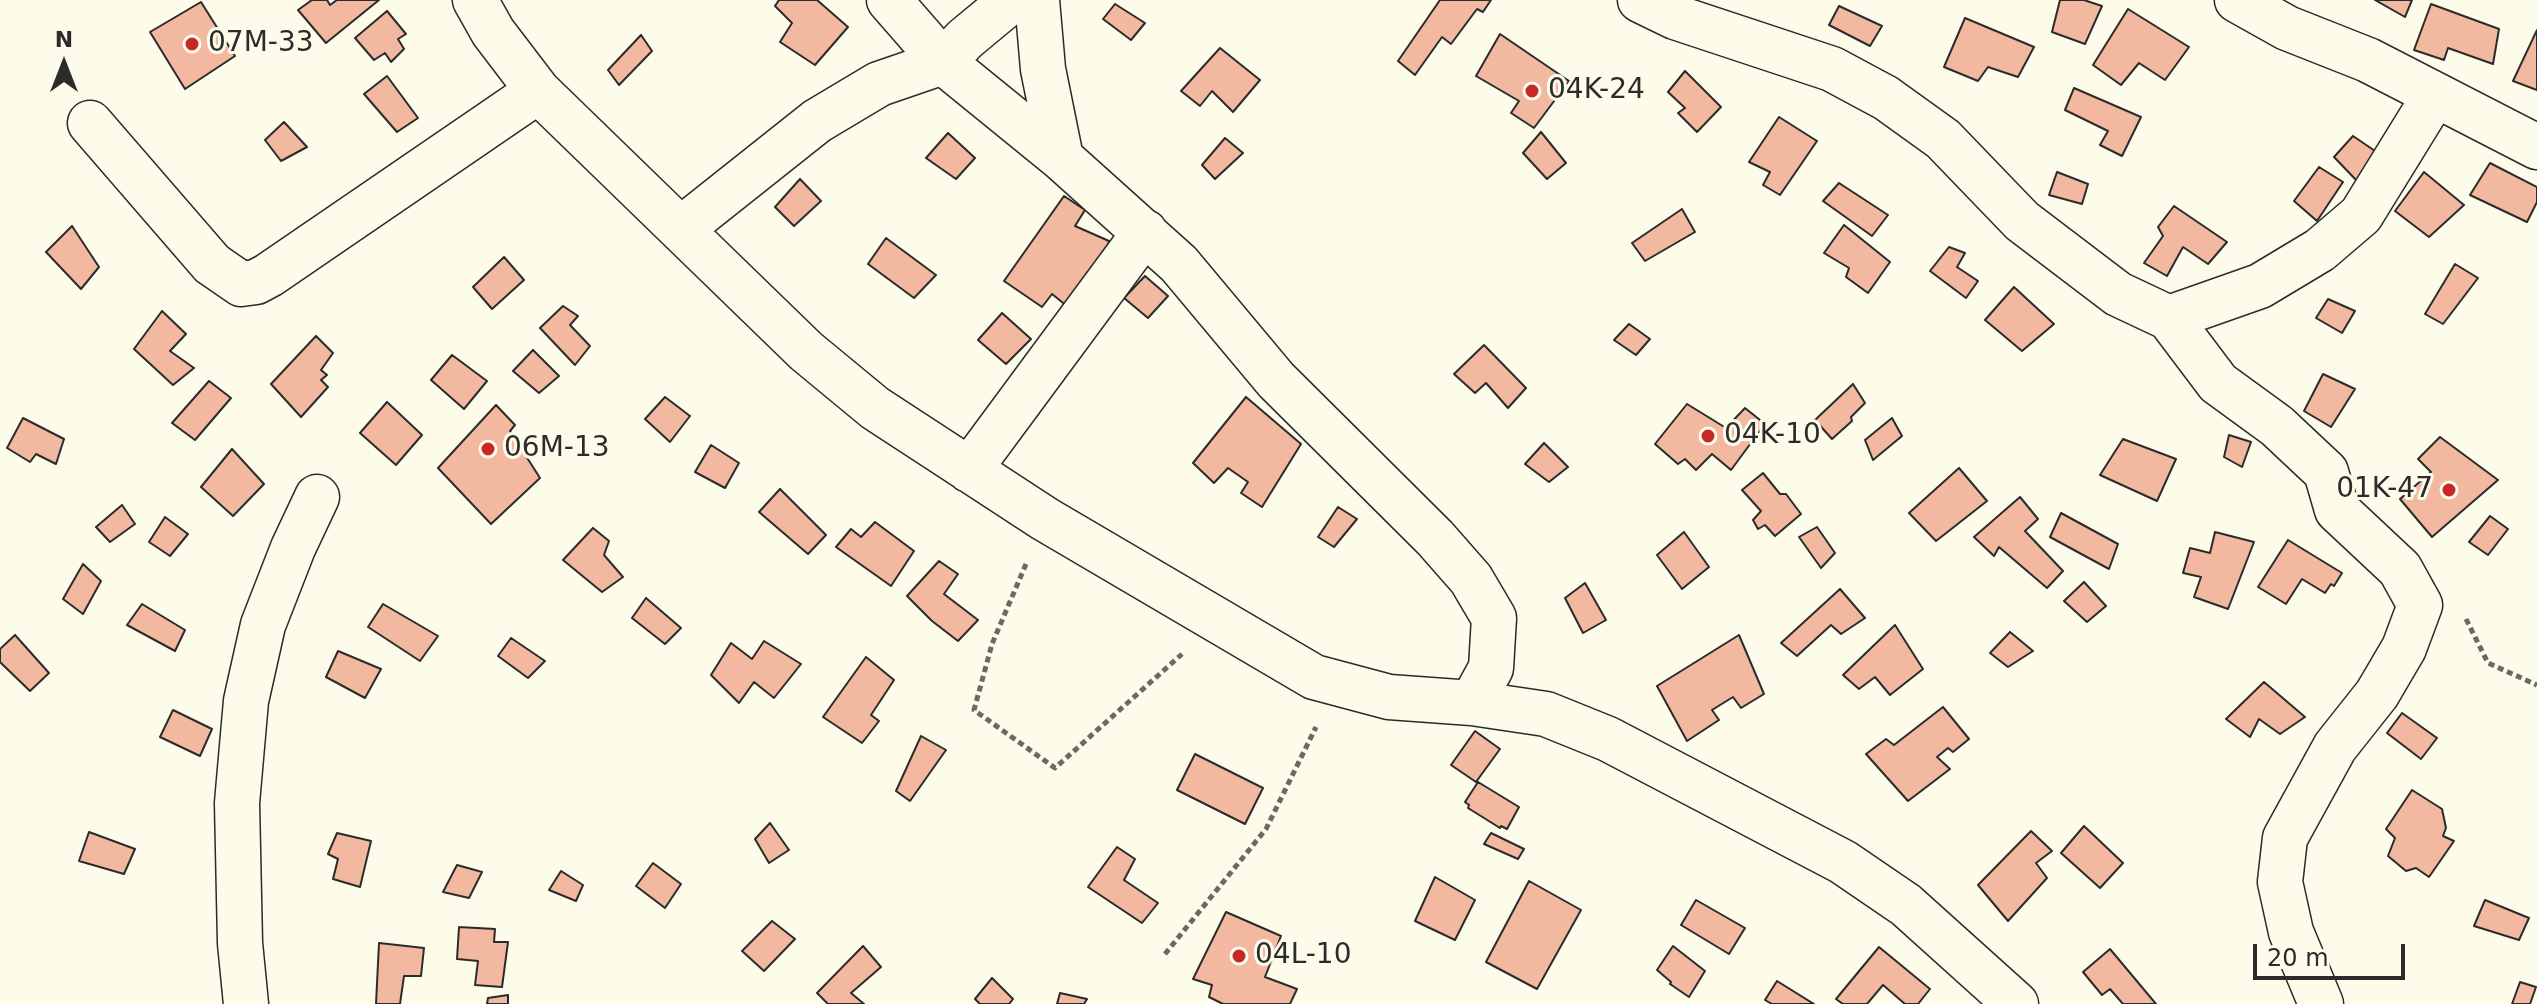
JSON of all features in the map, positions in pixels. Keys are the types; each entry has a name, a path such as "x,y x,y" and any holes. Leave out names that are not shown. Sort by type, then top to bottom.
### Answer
{"street":[{"path":"475,0 493,32 538,91 806,351 875,408 969,470 1045,519 1314,677 1389,697 1472,703 1546,714 1608,739 1843,862 1906,905 2016,1004"},
{"path":"889,0 943,62 1061,158 1179,264 1276,380 1435,538 1471,579 1494,618 1491,668 1472,703"},
{"path":"681,229 817,121 879,84 943,62 965,39 1012,0"},
{"path":"1037,0 1043,69 1061,158"},
{"path":"1640,0 1675,17 1832,69 1886,98 1943,139 2022,221 2118,294 2169,318 2218,383 2277,426 2326,472 2337,510 2400,569 2420,605 2404,648 2377,694 2335,747 2285,838 2280,882 2291,932 2321,1004"},
{"path":"2237,0 2287,28 2368,60 2537,147"},
{"path":"90,123 212,264 241,284 256,282 269,275 538,91"},
{"path":"2169,318 2260,286 2320,250 2361,215 2435,95"},
{"path":"969,470 1145,232"},
{"path":"246,1004 240,943 237,803 246,701 263,625 317,497"}],"path":[{"path":"1045,519 992,644 974,710 1055,768 1167,670 1216,620"},
{"path":"2460,607 2488,663 2537,685"},
{"path":"1165,954 1266,829 1338,683"}],"building":[{"path":"312,0 327,0 330,5 337,0 379,0 326,43 298,10"},
{"path":"779,0 817,0 848,27 815,65 780,42 792,23 775,6"},
{"path":"1440,0 1491,0 1483,12 1477,9 1451,44 1442,37 1415,75 1398,61"},
{"path":"2060,0 2084,0 2102,6 2085,44 2052,32"},
{"path":"2375,0 2412,0 2405,17"},
{"name":"07M-33","path":"201,2 235,56 185,89 150,32"},
{"path":"1115,4 1145,23 1131,40 1103,19"},
{"path":"2431,4 2499,29 2493,64 2448,48 2444,60 2414,50"},
{"path":"1839,6 1882,26 1870,46 1829,25"},
{"path":"2128,9 2189,47 2165,80 2139,63 2121,85 2093,65"},
{"path":"387,11 406,34 398,39 404,49 391,62 385,53 374,60 355,38"},
{"path":"1965,18 2034,47 2018,77 1988,67 1978,81 1944,67"},
{"path":"2537,30 2537,90 2513,81"},
{"name":"04K-24","path":"1500,34 1569,81 1534,128 1511,113 1519,101 1476,76"},
{"path":"641,35 652,51 619,85 608,70"},
{"path":"1220,48 1260,80 1233,112 1212,91 1200,106 1181,91"},
{"path":"1685,71 1721,107 1697,132 1678,113 1685,108 1668,92"},
{"path":"387,76 418,118 397,132 364,94"},
{"path":"2074,88 2141,117 2122,156 2100,145 2108,131 2065,110"},
{"path":"1779,117 1817,141 1780,195 1763,185 1770,172 1749,162"},
{"path":"284,122 307,147 281,161 265,140"},
{"path":"1541,132 1566,163 1547,179 1523,153"},
{"path":"948,133 975,158 956,179 926,158"},
{"path":"2353,136 2378,153 2357,181 2334,157"},
{"path":"1225,138 1243,153 1215,179 1202,165"},
{"path":"2490,163 2537,187 2537,202 2527,222 2470,195"},
{"path":"2319,167 2343,182 2317,221 2294,201"},
{"path":"2057,172 2088,184 2082,204 2049,195"},
{"path":"2424,172 2464,205 2429,237 2395,211"},
{"path":"800,179 821,201 794,226 775,207"},
{"path":"1839,183 1888,215 1872,236 1823,201"},
{"path":"1064,196 1085,210 1075,226 1109,241 1099,276 1073,311 1052,294 1042,307 1004,281"},
{"path":"2174,206 2227,242 2208,264 2183,247 2167,276 2144,263 2163,236 2158,227"},
{"path":"1682,209 1695,232 1645,261 1632,243"},
{"path":"1844,225 1890,262 1868,293 1846,277 1849,268 1824,253"},
{"path":"72,226 99,267 81,289 46,252"},
{"path":"886,238 936,275 914,298 868,264"},
{"path":"1949,247 1965,253 1957,267 1978,281 1966,298 1930,271"},
{"path":"504,257 524,280 492,309 473,287"},
{"path":"2455,264 2478,278 2443,324 2425,314"},
{"path":"1145,276 1168,296 1148,318 1124,298"},
{"path":"2014,287 2054,324 2022,351 1985,320"},
{"path":"2328,299 2355,311 2342,333 2316,318"},
{"path":"563,306 578,316 570,325 590,346 575,365 540,328"},
{"path":"162,311 186,334 170,351 194,368 173,385 134,349"},
{"path":"1002,313 1031,339 1006,364 978,340"},
{"path":"1629,324 1650,339 1636,355 1614,340"},
{"path":"316,336 333,353 321,370 327,375 321,380 328,387 301,417 271,384"},
{"path":"1484,345 1526,388 1508,408 1486,383 1475,393 1454,374"},
{"path":"533,350 559,376 539,393 513,371"},
{"path":"452,355 487,381 464,409 431,380"},
{"path":"2323,374 2355,389 2331,427 2304,411"},
{"path":"209,381 231,398 195,440 172,423"},
{"path":"1853,384 1865,403 1851,417 1852,421 1832,439 1815,420"},
{"path":"665,397 690,416 670,442 645,419"},
{"path":"1246,397 1301,444 1262,507 1241,493 1248,482 1228,468 1214,483 1193,463"},
{"path":"387,402 422,435 396,465 360,433"},
{"name":"04K-10","path":"1687,404 1726,428 1745,408 1765,424 1731,470 1712,454 1696,470 1685,459 1678,464 1655,444"},
{"name":"06M-13","path":"496,405 515,425 510,431 540,478 491,524 438,468"},
{"path":"23,418 64,439 56,464 36,454 30,462 7,448"},
{"path":"1892,418 1902,436 1873,460 1865,440"},
{"path":"2229,435 2251,442 2242,467 2224,457"},
{"name":"01K-47","path":"2440,437 2498,480 2432,537 2400,499 2431,472 2418,459"},
{"path":"2123,439 2176,459 2157,501 2100,475"},
{"path":"1544,443 1568,467 1549,482 1525,464"},
{"path":"711,445 739,463 725,488 695,472"},
{"path":"232,449 264,484 233,516 201,487"},
{"path":"1959,468 1987,501 1936,541 1909,513"},
{"path":"1763,473 1780,494 1786,494 1801,514 1775,536 1765,525 1758,529 1753,520 1761,511 1742,490"},
{"path":"780,489 826,535 808,554 759,512"},
{"path":"2020,497 2038,519 2025,531 2063,571 2047,588 1999,547 1994,556 1974,537"},
{"path":"122,505 135,524 110,542 96,527"},
{"path":"1338,507 1357,519 1334,547 1318,537"},
{"path":"2061,513 2118,544 2109,569 2050,537"},
{"path":"2490,516 2508,529 2488,555 2469,542"},
{"path":"165,517 188,534 170,556 149,542"},
{"path":"875,522 914,551 891,586 836,547 851,529 861,537"},
{"path":"1817,527 1835,553 1821,568 1799,537"},
{"path":"593,528 609,541 604,555 623,577 602,592 563,560"},
{"path":"1684,532 1709,567 1682,589 1657,555"},
{"path":"2215,532 2254,542 2228,609 2194,597 2201,577 2183,573 2190,548 2210,553"},
{"path":"2288,540 2342,573 2334,586 2331,584 2325,593 2302,579 2286,604 2258,587"},
{"path":"939,561 958,574 944,594 978,620 958,641 907,596"},
{"path":"83,564 101,581 83,614 63,599"},
{"path":"2084,582 2106,606 2087,622 2064,601"},
{"path":"1585,583 1606,620 1583,633 1565,598"},
{"path":"1840,589 1865,618 1841,634 1831,625 1797,656 1781,643"},
{"path":"646,598 681,628 665,644 632,618"},
{"path":"142,604 185,630 175,651 127,625"},
{"path":"383,604 438,636 420,661 368,627"},
{"path":"1895,625 1923,669 1890,695 1875,677 1859,689 1843,675"},
{"path":"2010,632 2033,651 2008,667 1990,653"},
{"path":"15,635 49,673 30,691 0,662 0,649"},
{"path":"1739,635 1764,694 1741,708 1733,697 1712,710 1719,720 1687,741 1657,686"},
{"path":"511,638 545,661 528,678 498,656"},
{"path":"764,641 801,664 774,698 754,682 739,703 711,675 731,643 752,659"},
{"path":"338,651 381,669 365,698 326,677"},
{"path":"866,657 894,680 871,715 879,721 862,743 823,717"},
{"path":"2264,682 2305,717 2280,734 2259,719 2250,737 2226,719"},
{"path":"1943,707 1969,739 1953,752 1948,748 1937,757 1950,769 1908,801 1866,754 1886,739 1894,745"},
{"path":"173,710 212,729 200,756 160,737"},
{"path":"2402,713 2437,738 2421,759 2387,733"},
{"path":"1475,731 1500,749 1476,782 1451,765"},
{"path":"921,736 946,750 910,801 896,791"},
{"path":"1195,754 1263,788 1245,824 1177,790"},
{"path":"1478,782 1519,807 1507,829 1500,828 1468,808 1465,802"},
{"path":"2412,790 2442,809 2446,828 2443,836 2454,841 2429,877 2416,868 2406,871 2388,856 2395,838 2386,829"},
{"path":"770,823 789,850 769,863 755,839"},
{"path":"2084,826 2123,863 2100,888 2061,853"},
{"path":"2031,831 2052,851 2036,863 2047,878 2008,921 1978,885"},
{"path":"89,832 135,849 124,874 79,861"},
{"path":"337,833 371,841 360,887 333,879 338,859 328,854"},
{"path":"1491,833 1524,849 1518,859 1484,844"},
{"path":"1117,847 1135,859 1124,880 1158,903 1142,923 1088,887"},
{"path":"653,863 681,884 665,908 636,886"},
{"path":"457,865 482,872 469,898 443,892"},
{"path":"561,871 583,885 576,901 549,890"},
{"path":"1435,877 1475,900 1455,940 1415,921"},
{"path":"1529,881 1581,910 1537,989 1486,962"},
{"path":"1696,900 1745,928 1729,954 1681,925"},
{"path":"2485,900 2529,918 2519,940 2474,926"},
{"name":"04L-10","path":"1226,912 1281,936 1265,977 1297,989 1290,1004 1223,1004 1209,997 1212,985 1193,979"},
{"path":"772,921 795,939 764,971 742,951"},
{"path":"459,927 495,929 494,942 508,942 502,987 475,985 478,961 457,959"},
{"path":"379,943 424,948 421,976 404,976 400,1004 376,1004"},
{"path":"863,946 881,967 851,993 864,1004 828,1004 817,993"},
{"path":"1673,946 1705,971 1689,997 1657,970"},
{"path":"1879,947 1930,989 1918,1004 1905,1004 1883,985 1867,1004 1843,1004 1836,999"},
{"path":"2110,949 2156,1004 2123,1004 2110,989 2102,995 2083,972"},
{"path":"992,978 1013,999 1009,1004 980,1004 975,999"},
{"path":"1777,981 1814,1004 1772,1004 1765,1000"},
{"path":"2520,982 2536,987 2530,1004 2512,1004"},
{"path":"1060,993 1087,999 1084,1004 1057,1004"},
{"path":"508,995 508,1004 487,1004 488,998"}],"place":[{"name":"07M-33","path":"192,44"},
{"name":"04K-24","path":"1532,91"},
{"name":"04K-10","path":"1708,436"},
{"name":"06M-13","path":"488,449"},
{"name":"01K-47","path":"2449,490"},
{"name":"04L-10","path":"1239,956"}]}
